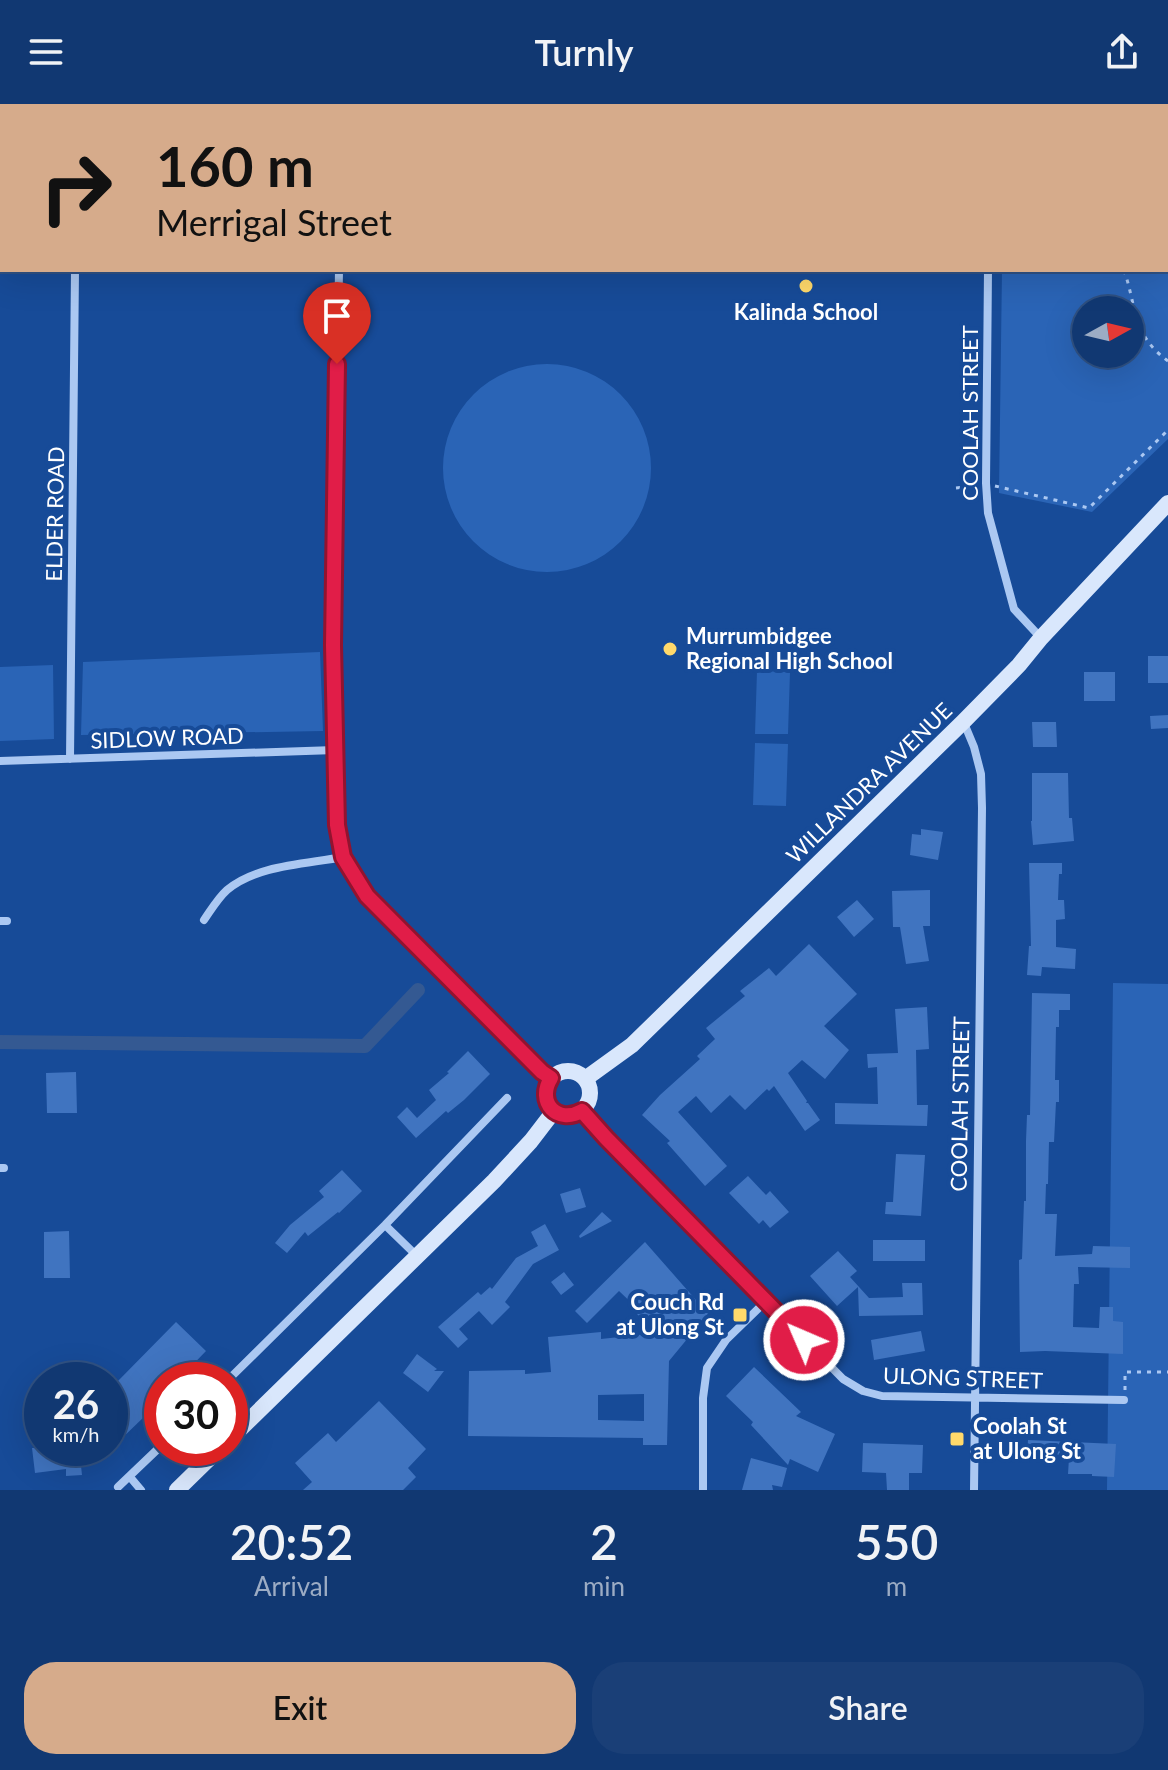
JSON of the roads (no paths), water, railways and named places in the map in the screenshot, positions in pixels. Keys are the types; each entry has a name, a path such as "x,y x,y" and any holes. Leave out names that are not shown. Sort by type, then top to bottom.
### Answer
{"street":[{"name":"ELDER ROAD","path":"70,759 75,272"},
{"path":"339,272 333,645 337,825 343,857 367,896 551,1078"},
{"name":"COOLAH STREET","path":"988,272 988,513 1014,609 1041,638"},
{"name":"WILLANDRA AVENUE","path":"585,1079 632,1045 963,722 1168,503"},
{"name":"COOLAH STREET","path":"963,722 981,774 982,808 974,1490"},
{"name":"SIDLOW ROAD","path":"0,761 335,750"},
{"path":"204,920 228,889 253,876 281,866 343,857"},
{"path":"568,1071 585,1079 590,1095 582,1111 568,1116 554,1111 545,1095 551,1078 568,1071"},
{"path":"246,1362 385,1225 507,1098"},
{"path":"248,1421 513,1162 554,1111"},
{"name":"ULONG STREET","path":"582,1111 765,1302 843,1379 863,1391 882,1396 1124,1400"},
{"path":"385,1225 417,1256"},
{"path":"703,1490 703,1398 707,1368 726,1340 765,1302"},
{"path":"118,1487 144,1463"},
{"path":"177,1490 202,1466"},
{"path":"130,1477 141,1490"}],"waterway":[{"path":"0,1042 365,1046 418,990"}],"place":[{"name":"Kalinda School","path":"806,286"},
{"name":"Murrumbidgee Regional High School","path":"670,649"},
{"name":"Couch Rd at Ulong St","path":"740,1315"},
{"name":"Coolah St at Ulong St","path":"957,1439"}]}
